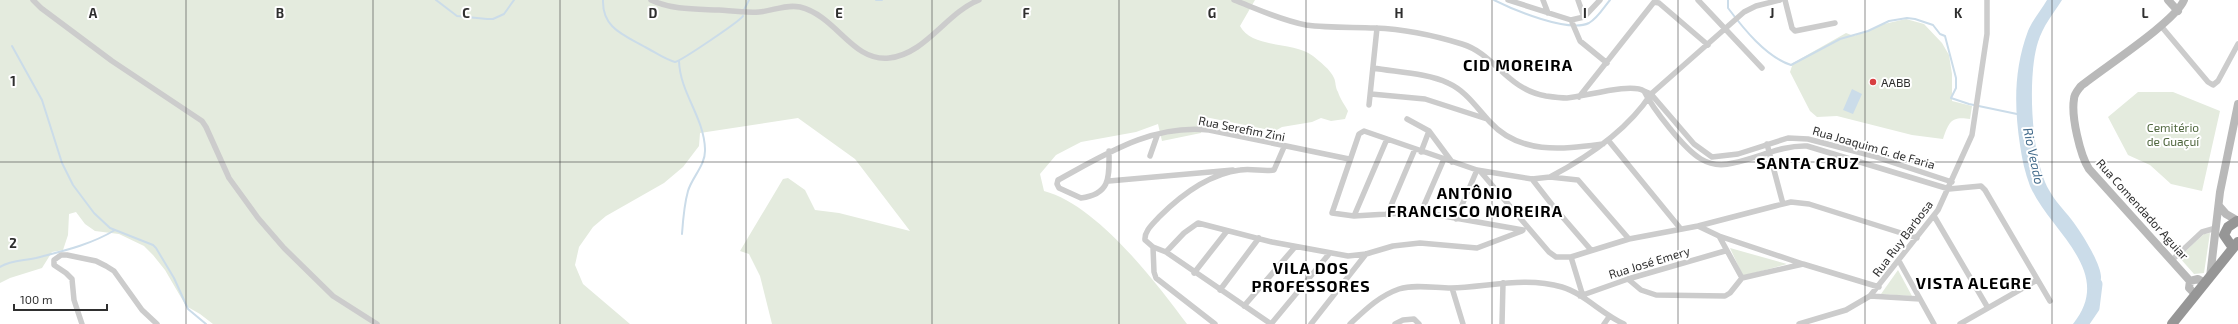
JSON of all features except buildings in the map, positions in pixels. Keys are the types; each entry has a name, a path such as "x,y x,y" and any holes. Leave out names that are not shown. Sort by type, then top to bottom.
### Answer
{"highway":[{"path":"2172,324 2236,245 2224,235 2228,227 2237,221"}],"street":[{"path":"33,0 41,8 112,61 202,121 229,178 278,242 333,296 377,324"},
{"path":"651,0 673,7 752,13 785,6 799,7 818,14 860,51 878,58 889,58 907,53 937,30 963,7 979,0"},
{"path":"1234,0 1275,17 1304,24 1322,27 1377,28 1443,38 1463,44 1481,54 1508,79 1525,89 1556,98 1636,88 1644,91 1650,96"},
{"path":"1509,0 1571,21 1584,17 1600,0"},
{"path":"1543,0 1548,13"},
{"path":"1578,0 1584,17"},
{"path":"1698,0 1762,68"},
{"path":"1550,177 1585,158 1606,142 1650,96 1744,12 1756,6 1777,0"},
{"path":"1785,0 1792,28 1799,31 1835,23"},
{"name":"Rua Ruy Barbosa","path":"1799,324 1846,310 1870,296 1879,287 1934,216 1949,189 1968,148 1977,110 1987,34 1987,0"},
{"path":"2168,0 2178,11 2184,0"},
{"path":"1579,96 1654,2 1659,3 1708,45"},
{"name":"Rua Comendador Aguiar","path":"2178,11 2081,86 2074,98 2073,106 2082,153 2089,169 2190,281 2189,288 2196,295"},
{"path":"1571,21 1576,36 1606,63"},
{"path":"2160,26 2208,82 2213,85 2218,81 2238,44"},
{"path":"1369,105 1377,28"},
{"path":"1373,68 1447,82 1464,93 1487,119 1506,136 1530,146 1569,148 1606,142"},
{"path":"1371,94 1426,99 1487,119"},
{"name":"Rua Joaquim G. de Faria","path":"1650,96 1694,144 1707,155 1725,157 1788,138 1808,139 1881,159 1952,182"},
{"name":"Rua Joaquim G. de Faria","path":"1650,96 1677,136 1700,158 1710,163 1726,165 1792,146 1808,146 1949,189"},
{"path":"2190,281 2198,279 2208,280 2219,206 2238,104"},
{"path":"1407,119 1429,131 1452,162"},
{"name":"Rua Serefim Zini","path":"1109,181 1104,188 1092,195 1081,198 1066,193 1057,184 1058,180 1109,151 1128,143 1173,131 1199,129 1349,159"},
{"path":"1525,229 1456,219 1421,212 1354,216 1334,214 1332,212 1349,159 1359,134 1364,131 1421,152 1479,170 1532,179 1550,177 1580,182 1629,239"},
{"path":"1421,152 1429,131"},
{"path":"1150,156 1157,136"},
{"path":"1354,216 1387,139"},
{"path":"1606,142 1680,228"},
{"path":"1767,144 1783,204"},
{"path":"1109,151 1109,181 1239,170 1274,170 1284,147"},
{"path":"1387,215 1415,149"},
{"path":"1421,212 1444,159"},
{"path":"1239,170 1203,183 1176,200 1154,222 1146,234 1145,240 1153,248 1166,252 1194,273 1271,324 1329,254"},
{"path":"1456,219 1479,170"},
{"path":"1479,170 1525,229 1549,252 1560,258 1571,257 1629,239 1680,228 1698,226 1791,202 1809,204 1917,238"},
{"path":"1532,179 1591,250"},
{"path":"1949,189 1977,186 1983,188 2050,301"},
{"path":"2219,206 2226,214 2237,221"},
{"path":"1934,216 1988,308"},
{"path":"1166,252 1184,232 1198,223 1295,247 1329,254 1348,256 1366,254 1393,246 1420,243 1477,248 1525,229"},
{"path":"1698,226 1719,236 1802,264 1879,287"},
{"path":"2172,260 2202,232 2216,228"},
{"path":"1194,273 1227,231"},
{"path":"1719,236 1725,251 1742,278"},
{"path":"1220,290 1259,238"},
{"path":"1244,306 1295,247"},
{"path":"1153,248 1154,272 1156,278 1214,324"},
{"name":"Rua José Emery","path":"1581,295 1628,279 1725,251"},
{"path":"1311,324 1366,254"},
{"path":"82,324 74,300 72,279 54,265 54,260 61,256 96,261 114,271 142,310 157,324"},
{"path":"1571,257 1581,295"},
{"path":"1899,261 1934,324"},
{"path":"1628,279 1641,290 1651,294 1695,297 1728,295 1742,278 1802,264"},
{"path":"1960,324 2038,280"},
{"path":"1502,324 1503,283"},
{"path":"1350,324 1376,301 1398,290 1408,288 1452,288 1503,283 1544,283 1563,287 1581,295 1609,317 1624,324"},
{"path":"1452,288 1463,324"},
{"path":"1870,296 1920,299"},
{"path":"1604,324 1609,317"},
{"path":"1394,324 1403,320 1414,319 1419,324"}],"green space":[{"path":"0,0 1255,0 1240,26 1246,33 1263,42 1295,48 1305,51 1313,56 1325,66 1332,75 1341,100 1348,111 1345,119 1331,121 1321,118 1312,122 1282,127 1275,131 1205,117 1201,133 1162,141 1158,124 1136,132 1081,142 1056,155 1040,174 1044,191 1064,199 1084,212 1104,228 1142,267 1187,324 772,324 760,276 749,254 740,251 783,179 788,178 805,190 815,210 839,213 910,231 855,159 798,118 700,133 699,146 683,167 664,183 606,216 593,227 579,247 575,265 583,284 630,324 213,324 186,306 165,270 144,246 119,234 95,231 85,224 76,212 69,214 68,235 63,250 52,252 42,268 10,278 0,283"},
{"name":"AABB","path":"1906,19 1924,24 1942,43 1949,55 1952,74 1952,101 1972,106 1970,119 1959,118 1949,124 1943,139 1912,135 1837,116 1817,117 1810,111 1790,72 1793,63 1846,33 1854,36 1884,24"},
{"name":"Cemitério de Guaçuí","path":"2138,92 2173,92 2220,111 2202,191 2171,184 2150,165 2128,155 2108,117"},
{"path":"2210,233 2204,273 2194,274 2179,257 2204,234"},
{"path":"1730,248 1787,264 1743,276"},
{"path":"1898,270 1912,296 1881,294"}],"water":[{"path":"2047,0 2062,0 2048,20 2038,42 2035,57 2032,96 2035,139 2038,159 2049,190 2085,239 2100,272 2101,278 2099,290 2086,324 2073,324 2084,305 2087,286 2083,269 2075,252 2039,203 2030,186 2023,161 2018,130 2016,87 2023,45 2034,19"},
{"path":"1852,89 1862,94 1853,114 1843,110"}],"waterway":[{"path":"436,0 457,16 487,19 493,19 504,14 514,0"},
{"path":"603,0 606,17 616,30 629,39 675,62 688,55 743,16"},
{"path":"744,10 749,0"},
{"path":"876,0 882,0"},
{"path":"1494,0 1541,19 1568,25 1589,23 1598,15 1610,0"},
{"path":"1728,0 1728,8 1756,41 1773,56 1791,65 1840,39 1868,31 1889,21 1907,18 1933,25 1940,34 1945,36 1956,78 1956,88 1951,98 1969,104 2017,114"},
{"path":"12,46 42,100 62,163 73,185 94,213 110,228 153,245 156,248 174,278 188,309 206,324"},
{"path":"679,61 683,84 701,126 705,149 705,155 701,166 688,191 682,234"},
{"path":"0,267 13,262 36,258 76,247 96,240 115,230"},
{"name":"Rio Veado","path":"2083,324 2094,308 2097,284"}],"place":[{"name":"AABB","path":"1873,82"}],"district":[{"name":"CID MOREIRA","path":"1518,64"},
{"name":"SANTA CRUZ","path":"1808,162"},
{"name":"ANTÔNIO FRANCISCO MOREIRA","path":"1475,201"},
{"name":"VILA DOS PROFESSORES","path":"1311,276"},
{"name":"VISTA ALEGRE","path":"1974,282"}]}
